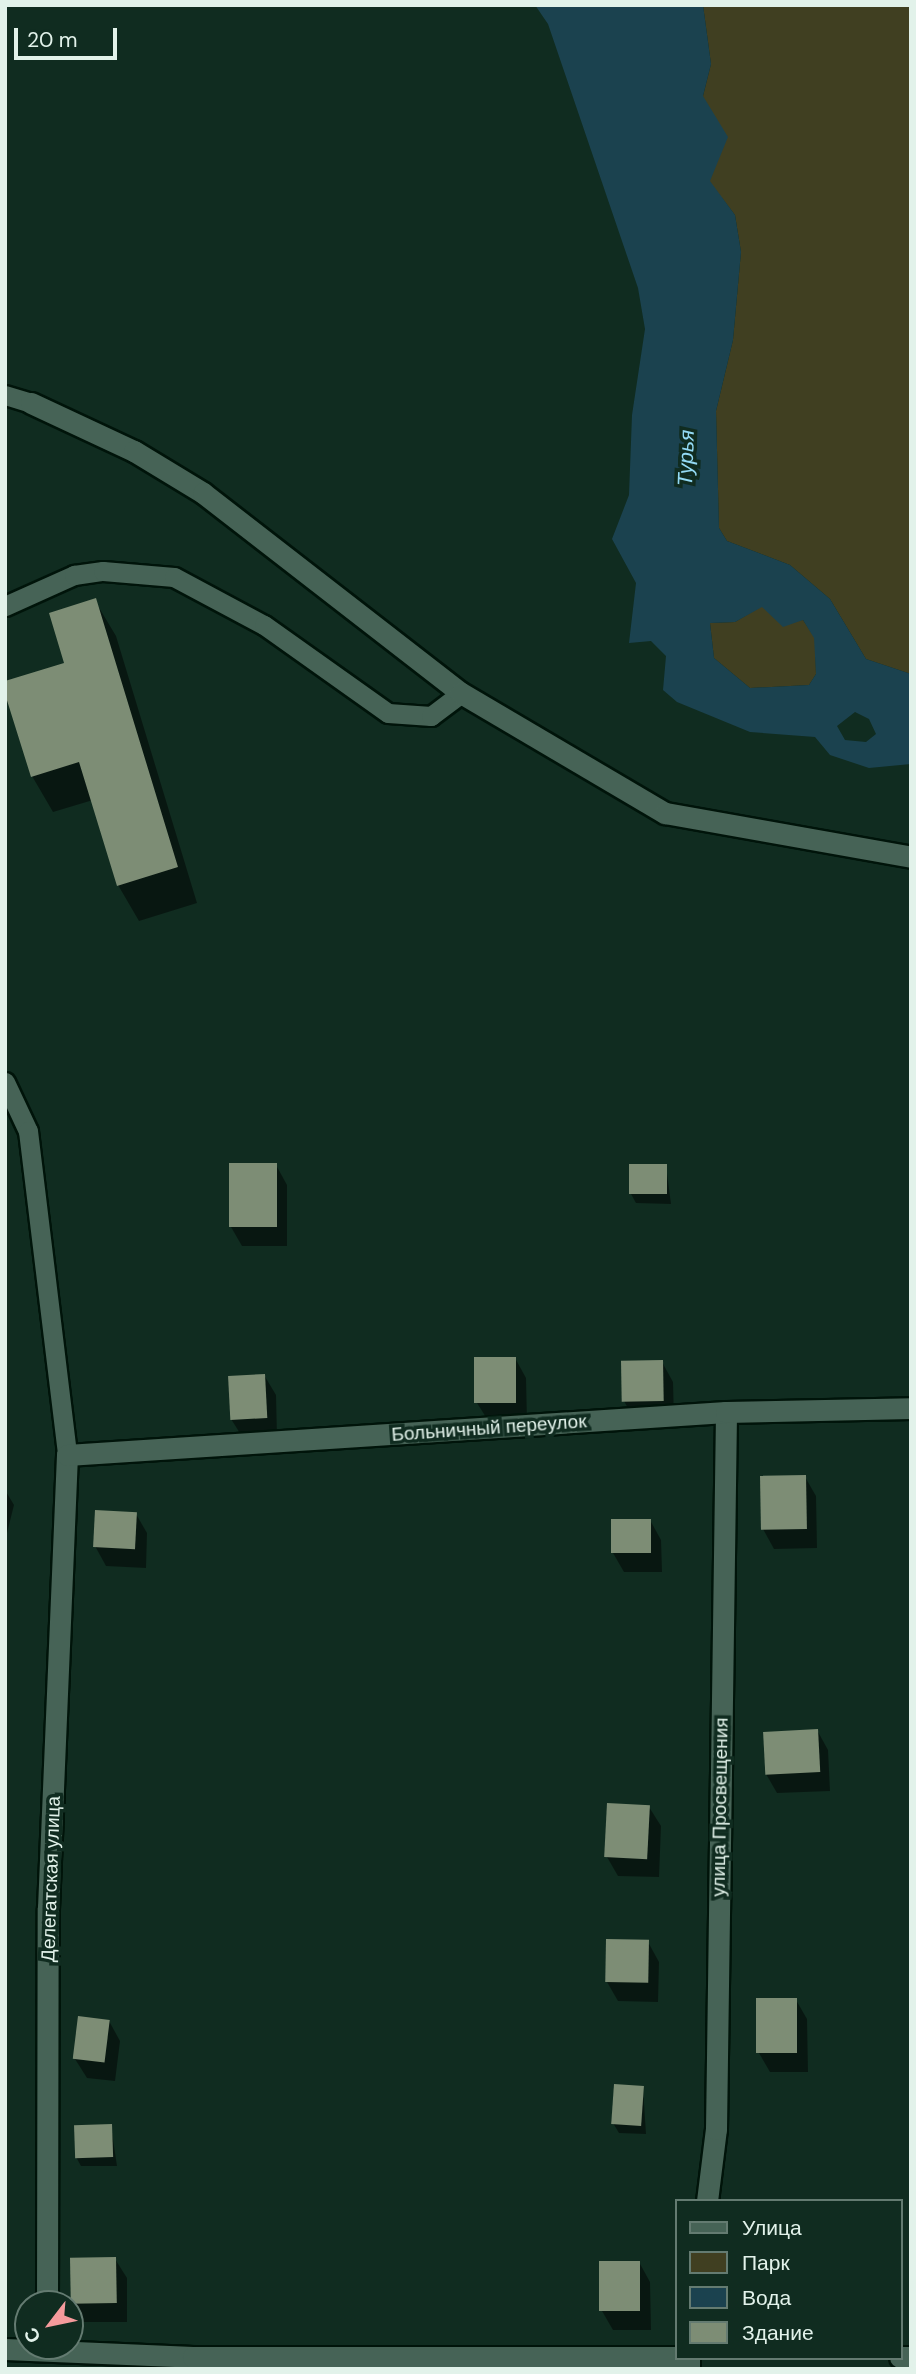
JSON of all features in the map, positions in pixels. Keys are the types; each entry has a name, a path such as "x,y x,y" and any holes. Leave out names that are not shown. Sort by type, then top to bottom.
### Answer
{"street":[{"path":"31,403 134,451 203,493 461,693 666,813 911,857"},
{"name":"Больничный переулок","path":"67,1455 726,1412 911,1408"},
{"name":"улица Просвещения","path":"707,2199 716,2116 726,1412"},
{"name":"Делегатская улица","path":"47,2290 48,1908 67,1455"},
{"path":"84,2355 674,2357"}],"lane":[{"path":"5,395 31,403"},
{"path":"5,606 74,575 103,571 174,577 264,625 388,713 431,716 461,693"},
{"path":"5,1082 28,1131 67,1455"}],"green space":[{"path":"703,5 911,5 911,674 866,659 830,599 790,565 727,541 719,528 716,411 733,340 741,252 735,215 709,181 703,96 711,64"},
{"path":"762,606 787,622 803,620 815,638 816,674 809,685 750,688 714,658 710,623 735,622"}],"water":[{"name":"Турья","path":"535,5 703,5 711,64 703,96 728,137 710,181 735,215 741,252 733,340 716,411 719,528 727,541 790,565 830,599 866,659 911,674 911,764 869,768 830,755 815,737 750,732 677,702 663,690 666,656 651,641 629,643 636,583 612,539 629,495 632,415 645,329 638,288 548,24","holes":["762,607 783,627 803,620 814,638 816,674 809,685 750,688 714,658 710,623 735,622","855,712 869,719 876,734 866,742 845,740 837,726"]}],"building":[{"path":"96,598 178,867 117,886 79,762 31,777 5,694 5,681 64,663 49,613"},
{"path":"229,1163 277,1163 277,1227 229,1227"},
{"path":"629,1164 667,1164 667,1194 629,1194"},
{"path":"474,1357 516,1357 516,1403 474,1403"},
{"path":"663,1360 664,1401 622,1402 621,1361"},
{"path":"265,1374 267,1418 230,1420 228,1376"},
{"path":"806,1475 807,1529 761,1530 760,1476"},
{"path":"95,1510 137,1512 135,1549 93,1547"},
{"path":"611,1519 651,1519 651,1553 611,1553"},
{"path":"818,1729 820,1772 765,1775 763,1732"},
{"path":"607,1803 650,1805 647,1859 604,1857"},
{"path":"606,1939 649,1940 648,1983 605,1982"},
{"path":"756,1998 797,1998 797,2053 756,2053"},
{"path":"78,2016 110,2020 105,2063 73,2059"},
{"path":"614,2084 644,2086 641,2126 611,2124"},
{"path":"112,2124 113,2157 75,2158 74,2125"},
{"path":"116,2257 117,2303 84,2304 84,2290 71,2290 70,2258"},
{"path":"599,2261 640,2261 640,2311 599,2311"}]}
